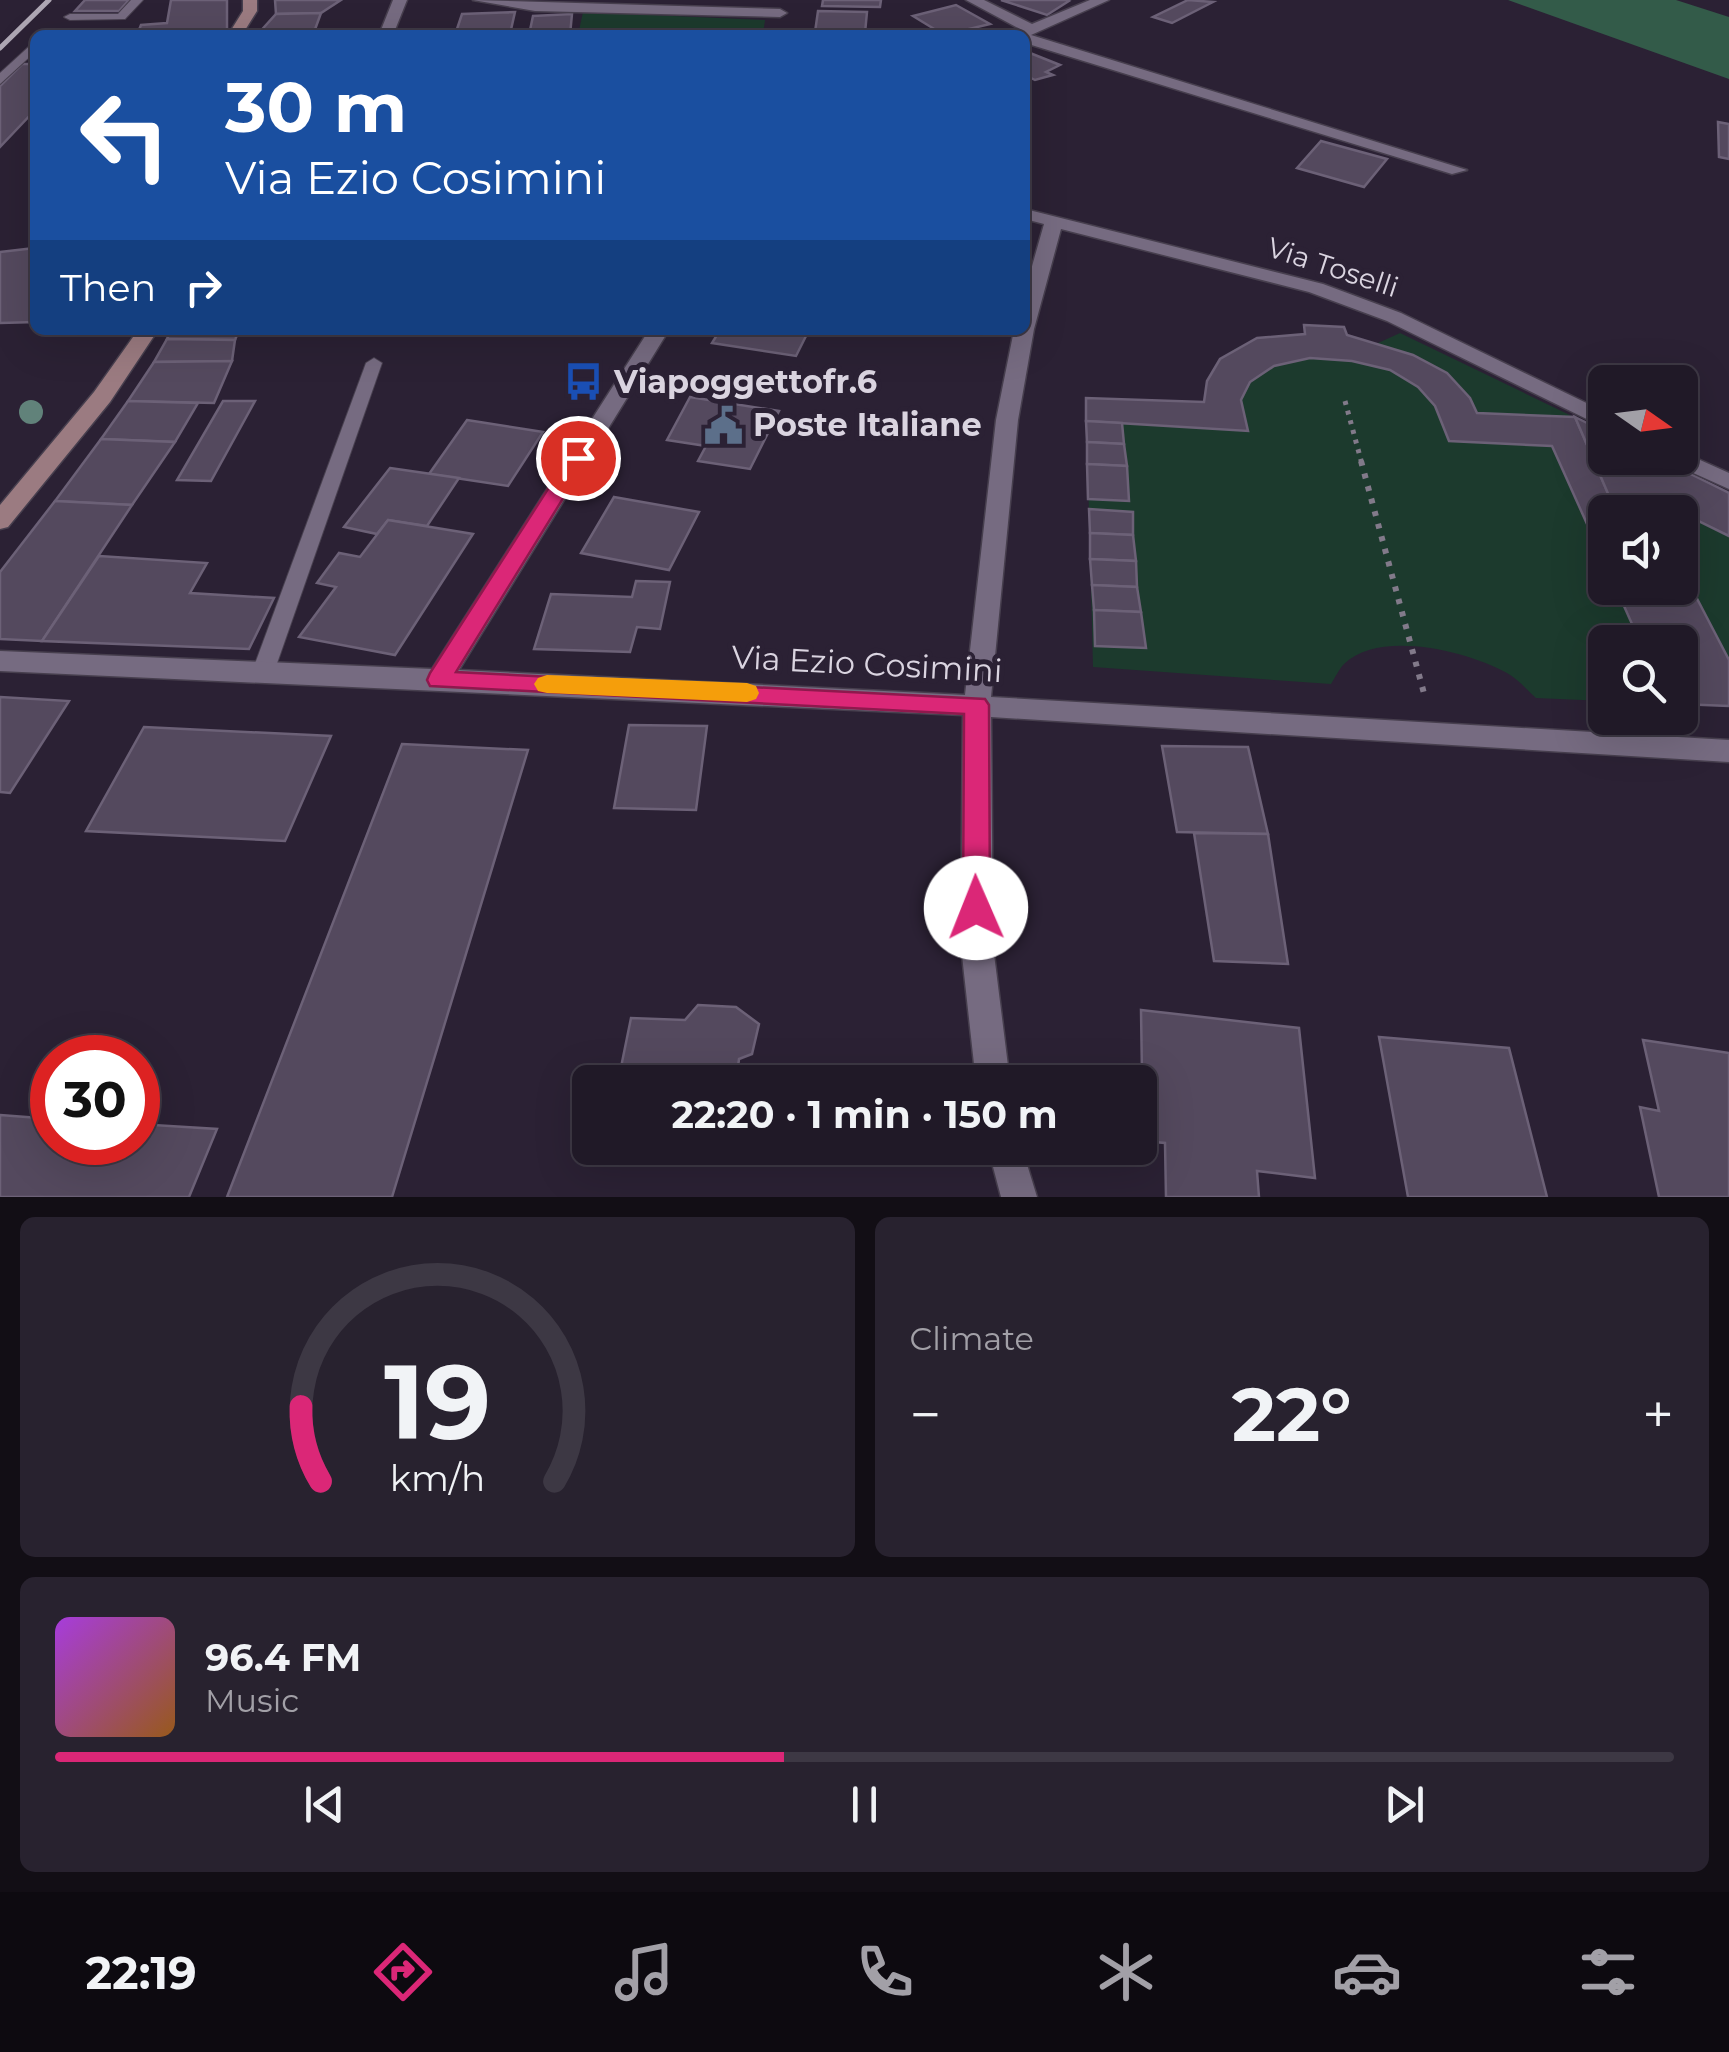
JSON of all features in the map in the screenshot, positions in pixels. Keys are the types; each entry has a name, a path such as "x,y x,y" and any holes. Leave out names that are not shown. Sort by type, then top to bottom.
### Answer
{"main road":[{"path":"239,30 250,11 250,0"},
{"path":"0,521 102,397 145,335"}],"street":[{"path":"388,30 400,0"},
{"path":"480,0 782,6"},
{"path":"972,0 1019,30"},
{"path":"1030,32 1102,0"},
{"path":"1030,36 1458,170"},
{"name":"Via Toselli","path":"1030,215 1316,288 1394,317 1588,413"},
{"path":"1030,309 1054,220"},
{"path":"439,680 656,335"},
{"path":"991,1065 977,946 977,705 1007,420 1024,335"},
{"path":"1698,467 1729,482"},
{"name":"Via Ezio Cosimini","path":"0,660 977,705 1729,750"},
{"path":"1010,1165 1019,1197"}],"lane":[{"path":"70,17 121,17 137,0"},
{"path":"0,80 30,50"},
{"path":"262,672 374,363"}],"path":[{"path":"1346,401 1425,698"}],"green space":[{"path":"1508,0 1676,0 1729,17 1729,79"},
{"path":"583,12 765,20 764,30 579,30"},
{"path":"1305,333 1347,335 1376,344 1400,333 1588,424 1588,475 1692,475 1729,493 1729,706 1698,705 1698,625 1588,625 1588,700 1536,698 1511,675 1490,665 1424,647 1379,648 1359,653 1344,664 1331,684 1093,667 1086,398 1204,402 1217,366 1227,355 1252,342"}],"building":[{"path":"85,0 129,0 119,11 75,11"},
{"path":"171,0 227,0 227,30 139,30 141,25 167,23"},
{"path":"275,0 341,0 321,13 276,14"},
{"path":"823,0 881,0 880,7 822,6"},
{"path":"1001,0 1067,0 1069,1 1047,15"},
{"path":"1188,0 1213,2 1172,23 1153,17"},
{"path":"956,5 990,24 965,30 936,30 913,16"},
{"path":"818,11 867,12 865,30 815,30"},
{"path":"515,12 511,30 457,30 462,14"},
{"path":"321,13 315,30 262,30 276,14"},
{"path":"572,14 570,30 530,30 533,16"},
{"path":"1030,53 1060,65 1046,72 1053,75 1035,80 1030,78"},
{"path":"22,64 30,64 30,115 0,147 0,86"},
{"path":"1718,122 1729,124 1729,159 1719,157"},
{"path":"1321,141 1387,159 1364,187 1297,168"},
{"path":"30,249 30,322 0,323 0,252"},
{"path":"1304,325 1344,327 1347,335 1413,355 1447,373 1470,398 1477,413 1575,417 1588,447 1588,475 1600,475 1609,495 1588,495 1588,526 1552,446 1449,441 1435,406 1418,387 1390,370 1352,361 1310,358 1274,366 1250,382 1241,400 1248,431 1086,421 1086,398 1204,402 1207,381 1220,359 1257,338 1305,334"},
{"path":"169,335 237,335 235,340 167,339"},
{"path":"717,335 806,335 796,356 712,343"},
{"path":"167,339 235,340 232,361 154,362"},
{"path":"232,361 214,403 128,401 154,362"},
{"name":"Poste Italiane","path":"690,397 779,411 750,469 698,461 706,446 667,440"},
{"path":"128,401 198,403 175,442 101,439"},
{"path":"223,401 255,401 211,481 177,480"},
{"path":"1575,417 1588,424 1588,447"},
{"path":"467,420 543,432 508,486 429,474"},
{"path":"1086,421 1122,423 1124,444 1087,442"},
{"path":"101,439 175,442 132,505 55,501"},
{"path":"1087,442 1124,444 1127,466 1087,464"},
{"path":"1087,464 1127,466 1129,501 1088,499"},
{"path":"390,468 459,478 427,526 388,520 377,534 344,527"},
{"path":"1600,475 1692,475 1729,493 1729,536 1698,521 1698,495 1609,495"},
{"path":"614,497 699,512 669,570 581,553"},
{"path":"55,501 132,505 42,641 0,639 0,572"},
{"path":"1089,509 1133,512 1133,535 1090,533"},
{"path":"388,520 473,534 395,655 299,637 336,587 317,583 339,553 360,557"},
{"path":"1090,533 1133,535 1136,561 1090,559"},
{"path":"99,556 207,563 190,593 274,598 249,649 42,641"},
{"path":"1090,559 1136,561 1137,587 1092,585"},
{"path":"636,581 670,582 660,629 637,627 630,652 534,649 551,594 632,597"},
{"path":"1092,585 1137,587 1141,612 1094,610"},
{"path":"1698,601 1729,660 1729,706 1698,705 1698,625 1632,625 1624,605 1698,605"},
{"path":"1094,610 1141,612 1146,648 1095,646"},
{"path":"0,697 69,701 10,793 0,792"},
{"path":"629,725 707,726 696,810 614,808"},
{"path":"144,727 331,736 285,841 86,831"},
{"path":"402,744 528,750 392,1197 227,1197"},
{"path":"1162,746 1248,747 1268,834 1177,832"},
{"path":"1194,833 1268,834 1288,964 1214,961"},
{"path":"698,1005 736,1007 759,1024 752,1054 739,1059 738,1065 621,1065 631,1018 685,1020"},
{"path":"1141,1010 1299,1028 1315,1178 1257,1171 1259,1197 1166,1197 1165,1143 1157,1142 1157,1065 1142,1065"},
{"path":"1379,1037 1509,1048 1547,1197 1408,1197"},
{"path":"1643,1040 1729,1053 1729,1197 1659,1197 1640,1107 1659,1111"},
{"path":"0,1115 30,1117 30,1165 160,1165 160,1125 217,1129 189,1197 0,1197"}],"railway":[{"path":"0,48 49,0"}],"slow traffic":[{"path":"547,684 747,693"}],"place":[{"name":"Viapoggettofr.6","path":"584,382"},
{"name":"Poste Italiane","path":"723,425"}],"route":[{"path":"578,458 439,680 977,705 976,908"}]}
